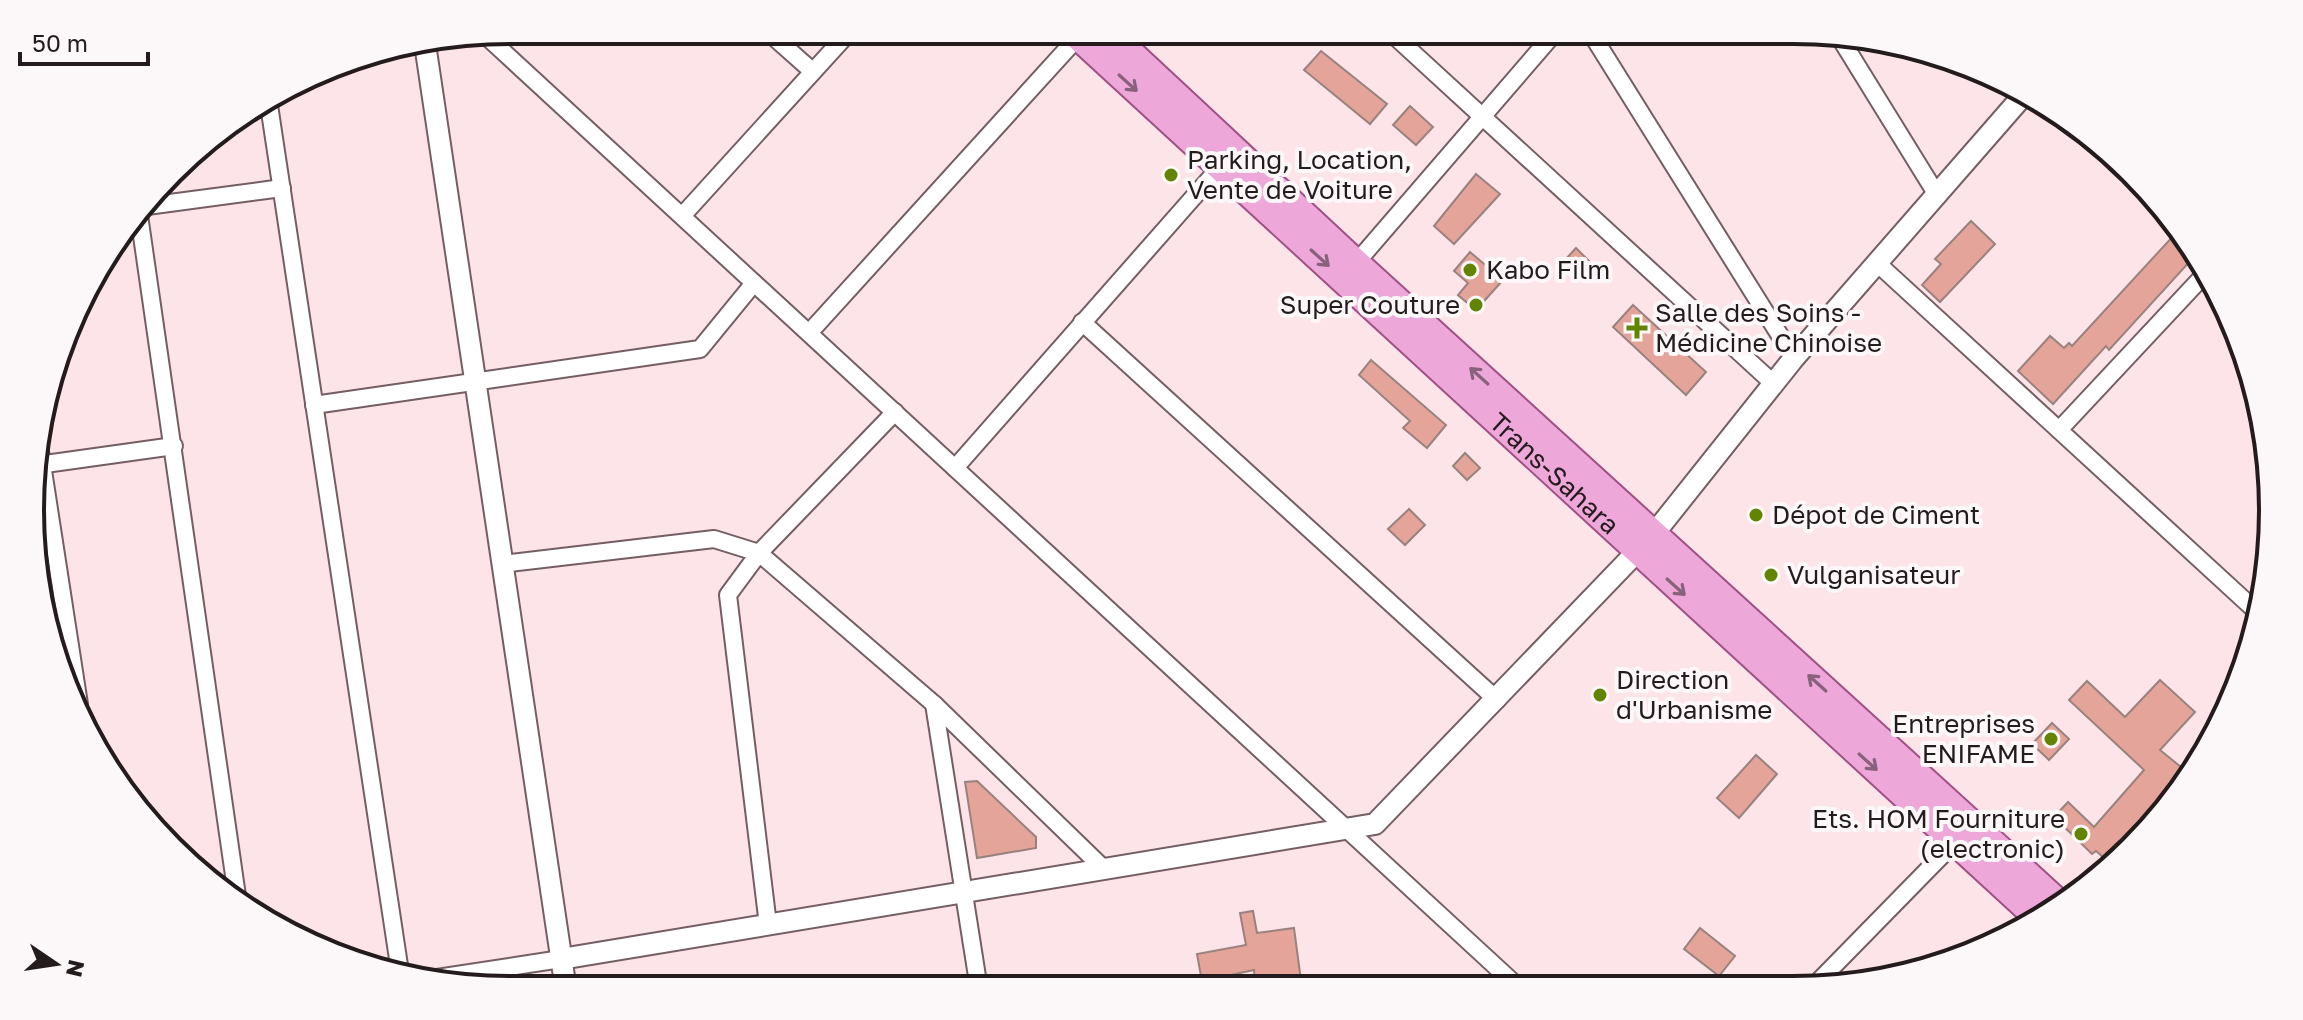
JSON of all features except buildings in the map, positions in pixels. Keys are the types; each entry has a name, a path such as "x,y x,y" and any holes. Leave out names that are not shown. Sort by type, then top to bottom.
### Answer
{"main road":[{"name":"Trans-Sahara","path":"1086,44 1220,167 1645,543 2052,897"},
{"name":"Trans-Sahara","path":"1121,44 1356,263 1955,842 2030,911"}],"street":[{"path":"495,44 1506,976"},
{"path":"782,44 811,70"},
{"path":"682,216 837,44"},
{"path":"809,333 1064,44"},
{"path":"1403,44 1774,384"},
{"path":"1356,263 1545,44"},
{"path":"1598,44 1794,358"},
{"path":"1846,47 1937,195"},
{"path":"426,52 564,976"},
{"path":"466,974 1375,824 1645,543 1794,358 2018,102"},
{"path":"270,111 399,962"},
{"path":"955,468 1220,167"},
{"path":"159,204 282,188"},
{"path":"141,225 236,887"},
{"path":"1877,263 2249,605"},
{"path":"2059,430 2199,281"},
{"path":"314,405 700,349 754,283"},
{"path":"1082,322 1497,700"},
{"path":"768,925 728,595 759,553 895,412"},
{"path":"47,464 174,446"},
{"path":"45,493 74,675"},
{"path":"502,564 714,539 759,553 934,704 1104,869"},
{"path":"934,704 977,976"},
{"path":"1825,975 1955,842"}],"place":[{"name":"Parking, Location, Vente de Voiture","path":"1171,175"},
{"name":"Kabo Film","path":"1470,270"},
{"name":"Super Couture","path":"1476,305"},
{"name":"Salle des Soins - Médicine Chinoise","path":"1637,328"},
{"name":"Dépot de Ciment","path":"1756,515"},
{"name":"Vulganisateur","path":"1771,575"},
{"name":"Direction d'Urbanisme","path":"1600,695"},
{"name":"Entreprises ENIFAME","path":"2051,739"},
{"name":"Ets. HOM Fourniture (electronic)","path":"2081,834"}]}
